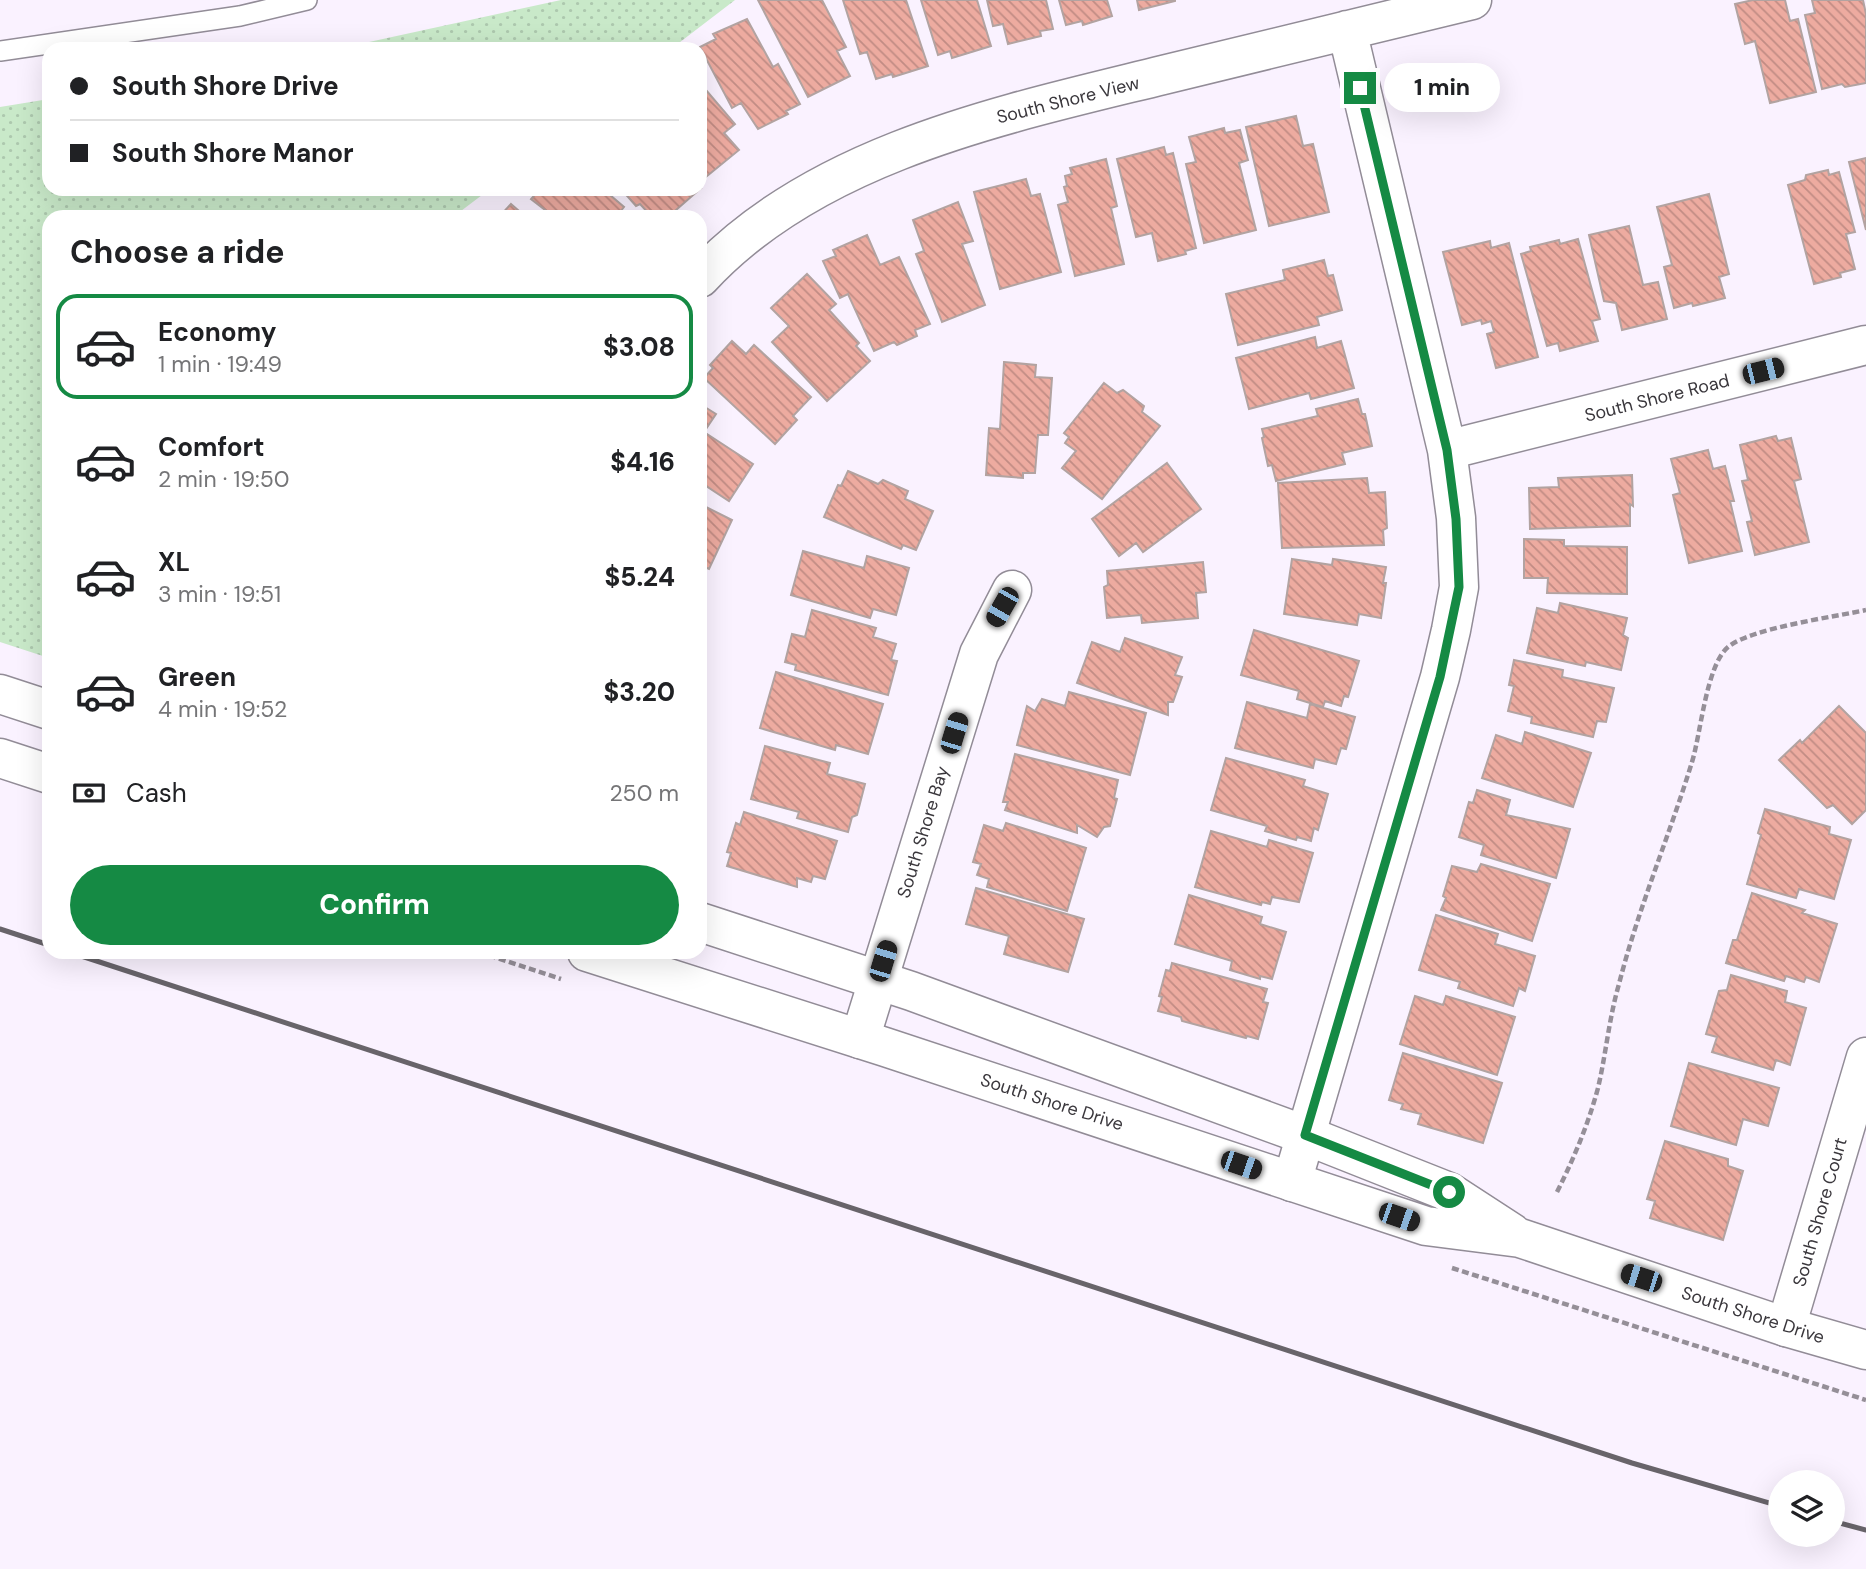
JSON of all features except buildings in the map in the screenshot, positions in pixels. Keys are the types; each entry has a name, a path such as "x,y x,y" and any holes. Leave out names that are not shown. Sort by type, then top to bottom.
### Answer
{"street":[{"name":"South Shore View","path":"707,270 781,210 859,167 940,134 1021,111 1472,0"},
{"path":"1292,1182 1440,677 1459,587 1456,519 1447,450 1346,30"},
{"name":"South Shore Road","path":"1447,450 1866,345"},
{"name":"South Shore Bay","path":"860,1039 979,654 993,622 1012,590"},
{"path":"0,694 42,708"},
{"path":"0,758 42,772"},
{"name":"South Shore Drive","path":"707,924 878,980 1305,1135 1449,1192 1520,1238"},
{"name":"South Shore Drive","path":"609,959 1426,1226 1520,1238 1786,1327 1866,1350"},
{"name":"South Shore Court","path":"1786,1327 1866,1057"}],"lane":[{"path":"62,42 240,16 307,0"},
{"path":"0,51 42,45"}],"path":[{"path":"1557,1192 1576,1154 1587,1123 1598,1086 1619,981 1693,760 1714,670 1726,649 1740,640 1766,631 1866,610"}],"green space":[{"path":"561,0 735,0 680,42 369,42"},
{"path":"42,100 42,196 481,196 462,210 42,210 42,656 0,642 0,107"}],"railway":[{"path":"0,929 42,943"},
{"path":"90,959 1632,1463 1768,1503"},
{"path":"1845,1524 1866,1530"}],"route":[{"path":"1360,88 1447,450 1456,519 1459,587 1440,677 1305,1135 1449,1192"}]}
